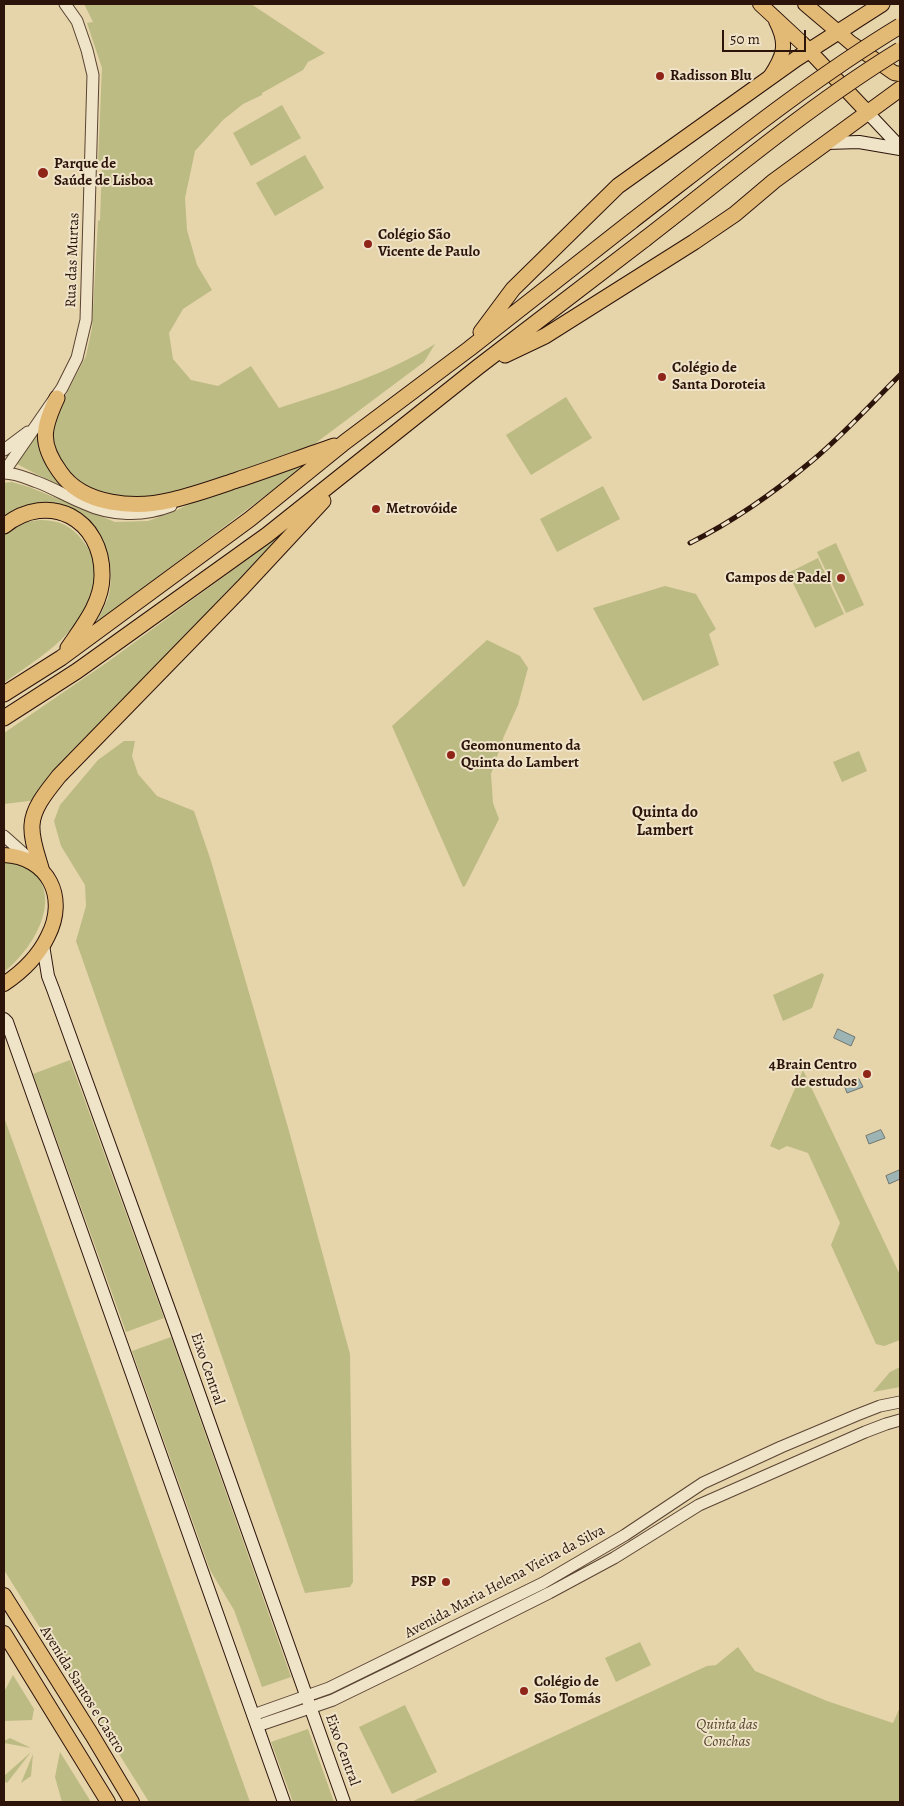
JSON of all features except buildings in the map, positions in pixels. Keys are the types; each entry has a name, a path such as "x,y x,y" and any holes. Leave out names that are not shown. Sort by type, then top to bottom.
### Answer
{"highway":[{"path":"469,349 513,289 618,186 809,51 882,4"},
{"path":"4,694 61,658 250,520 345,442 469,349 769,115 866,47 900,26"},
{"path":"4,718 77,671 267,535 478,367 783,132 900,50"},
{"path":"478,367 545,336 694,242 735,214 774,181 900,89"},
{"path":"57,398 46,421 45,431 47,445 56,467 72,486 101,500 135,504 170,501 345,442"},
{"path":"37,865 32,832 33,817 43,798 59,776 243,587 353,468"},
{"path":"4,526 13,518 29,511 47,509 63,513 79,522 90,534 98,549 102,577 98,598 87,621 61,658"}],"main road":[{"path":"760,4 809,51 900,148"},
{"path":"805,4 837,32 894,73 900,74"},
{"path":"768,80 780,63 784,52 782,32 775,18"},
{"path":"827,143 859,142 900,148"},
{"path":"4,855 16,857 37,865 53,888 56,906 52,925 43,945 28,964 4,984"},
{"name":"Eixo Central","path":"43,945 48,976 344,1802"},
{"path":"4,1018 284,1802"},
{"name":"Avenida Santos e Castro","path":"4,1595 132,1802"},
{"path":"4,1632 108,1802"}],"street":[{"name":"Rua das Murtas","path":"4,473 57,398 77,358 86,320 93,75 77,21 65,4"},
{"name":"Rua das Murtas","path":"4,450 39,423"},
{"path":"4,473 48,486 97,508 124,514 137,514 162,509 194,494"},
{"path":"4,836 37,865"},
{"name":"Avenida Maria Helena Vieira da Silva","path":"308,1702 329,1688 562,1572 625,1535 703,1483 857,1415 880,1406 900,1402"},
{"path":"857,1415 865,1432"},
{"name":"Avenida Maria Helena Vieira da Silva","path":"255,1720 308,1702 333,1700 384,1676 614,1558 699,1505 865,1432 900,1420"}],"green space":[{"path":"84,4 251,4 325,53 308,62 303,70 262,93 262,95 243,104 223,120 195,151 185,198 187,230 197,265 212,290 183,309 169,333 173,359 191,380 218,386 251,366 279,408 379,373 435,344 424,362 313,445 173,494 139,499 99,493 70,477 63,470 50,439 52,422 86,356 92,328 98,221 100,220 102,163 98,162 102,68 87,23 93,22"},
{"path":"282,105 301,138 251,166 233,133"},
{"path":"305,155 324,188 275,216 256,183"},
{"path":"566,397 592,438 531,475 506,435"},
{"path":"40,430 69,491 17,464"},
{"path":"304,462 306,465 96,623 108,598 111,579 109,560 103,541 92,525 77,513 4,519 4,483 12,482 29,487 115,522 148,521 173,512 197,500"},
{"path":"603,486 620,519 557,552 540,519"},
{"path":"41,520 67,526 77,534 93,557 94,580 90,597 83,613 73,627 47,652 4,683 4,535 12,528 21,524"},
{"path":"286,531 37,800 4,804 4,733 109,661"},
{"name":"Campos de Padel","path":"836,543 864,605 846,613 817,552"},
{"path":"818,558 844,614 815,628 788,573"},
{"path":"665,586 696,594 716,629 709,634 719,665 643,701 593,608"},
{"name":"Geomonumento da Quinta do Lambert","path":"487,640 520,656 528,668 518,705 504,736 491,774 493,803 499,819 463,887 392,726"},
{"path":"124,741 135,741 132,756 138,774 157,796 194,811 211,861 289,1131 350,1354 353,1582 350,1587 305,1593 76,941 86,906 85,885 61,846 54,821 60,805 98,760"},
{"path":"859,751 867,771 842,782 833,762"},
{"path":"4,858 25,866 39,878 45,893 44,909 39,927 18,959 4,972"},
{"path":"822,973 824,975 812,1008 783,1021 773,995"},
{"path":"70,1060 164,1318 126,1332 33,1074"},
{"path":"803,1070 900,1275 900,1340 884,1346 876,1344 831,1245 840,1223 808,1153 787,1146 779,1150 770,1146"},
{"path":"4,1117 250,1802 149,1802 4,1570"},
{"path":"171,1337 291,1677 262,1687 234,1610 210,1570 132,1351"},
{"path":"900,1367 900,1387 873,1392 890,1372"},
{"path":"640,1642 651,1665 616,1682 605,1658"},
{"name":"Quinta das Conchas","path":"738,1647 755,1671 827,1701 893,1723 900,1707 900,1802 411,1802 707,1666 716,1665"},
{"path":"13,1675 34,1709 32,1720 4,1721 4,1692"},
{"path":"405,1705 437,1772 392,1794 359,1727"},
{"path":"308,1729 334,1802 293,1802 271,1742"},
{"path":"10,1738 31,1748 4,1743 4,1741"},
{"path":"31,1752 7,1783 4,1781 4,1776"},
{"path":"60,1752 91,1802 62,1802 55,1777"},
{"path":"33,1754 31,1776 21,1783"}],"water":[{"path":"838,1029 855,1037 851,1046 834,1038"},
{"path":"859,1079 863,1087 847,1093 844,1085"},
{"path":"881,1130 885,1138 869,1144 866,1136"},
{"path":"900,1170 900,1179 889,1184 886,1176"}],"railway":[{"path":"690,543 738,516 799,472 836,440 900,375"}],"place":[{"name":"Radisson Blu","path":"660,76"},
{"name":"Parque de Saúde de Lisboa","path":"43,173"},
{"name":"Colégio São Vicente de Paulo","path":"368,244"},
{"name":"Colégio de Santa Doroteia","path":"662,377"},
{"name":"Metrovóide","path":"376,509"},
{"name":"Campos de Padel","path":"841,578"},
{"name":"Geomonumento da Quinta do Lambert","path":"451,755"},
{"name":"4Brain Centro de estudos","path":"867,1074"},
{"name":"PSP","path":"446,1582"},
{"name":"Colégio de São Tomás","path":"524,1691"}],"district":[{"name":"Quinta do Lambert","path":"665,822"}]}
